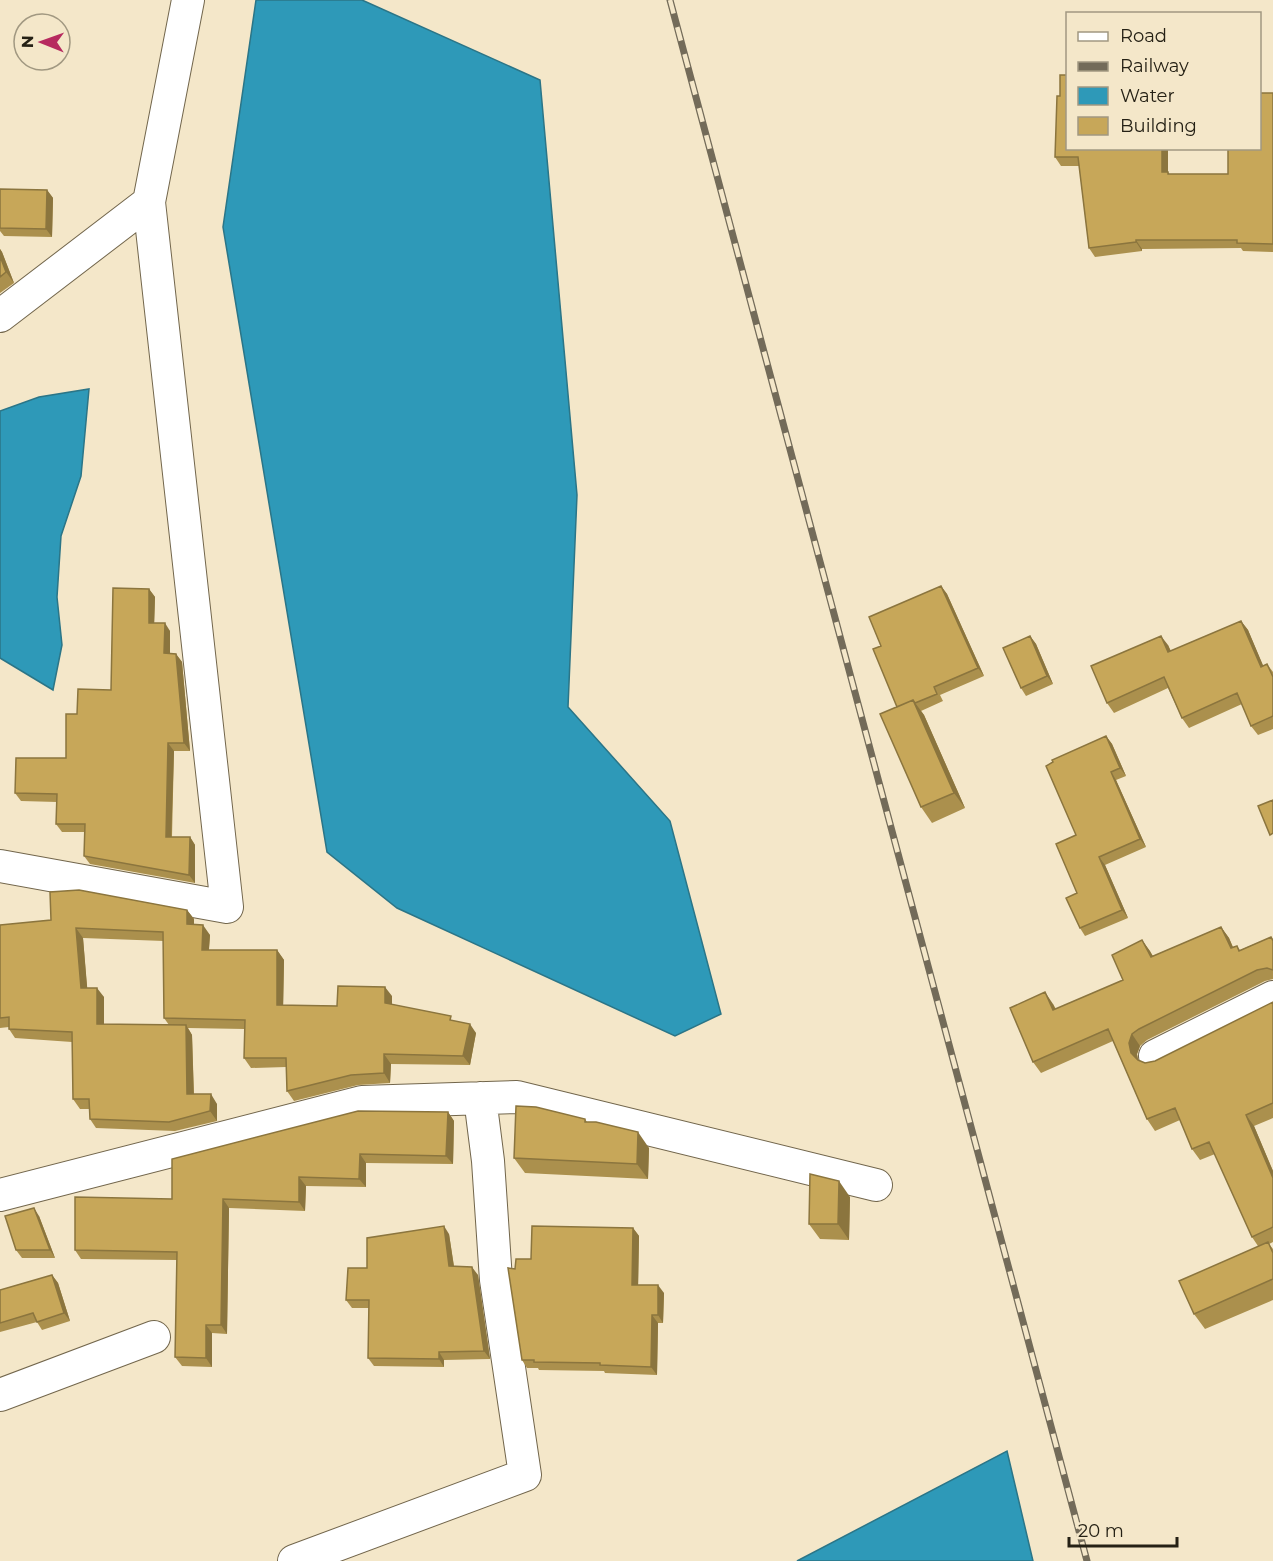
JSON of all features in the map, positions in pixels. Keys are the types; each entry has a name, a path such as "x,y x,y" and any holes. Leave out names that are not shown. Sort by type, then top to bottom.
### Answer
{"street":[{"path":"0,866 227,908 149,202 188,0"},
{"path":"0,316 149,202"},
{"path":"1155,1056 1273,997"},
{"path":"0,1195 362,1102 517,1097 876,1185"},
{"path":"294,1561 525,1475 496,1280 488,1161 480,1098"},
{"path":"0,1395 154,1337"}],"water":[{"path":"256,0 362,0 540,80 577,495 568,707 670,821 721,1014 675,1036 397,908 327,852 223,227"},
{"path":"89,389 81,476 61,536 57,597 62,645 53,690 0,658 0,411 39,397"},
{"path":"1007,1451 1033,1561 797,1561"}],"building":[{"path":"1060,75 1066,75 1066,150 1162,150 1162,172 1168,172 1168,174 1228,174 1228,150 1261,150 1261,93 1273,93 1273,244 1237,243 1237,240 1136,240 1136,242 1089,248 1078,157 1055,157 1057,96 1060,96"},
{"path":"0,189 47,190 46,229 0,228"},
{"path":"0,256 6,272 0,277"},
{"path":"941,586 978,668 934,687 937,694 897,707 873,649 881,646 869,617"},
{"path":"113,588 149,589 149,623 165,623 164,653 176,654 184,743 168,743 166,837 190,837 189,875 84,856 85,824 56,824 57,794 15,793 16,758 66,758 66,714 77,714 78,689 111,690"},
{"path":"1241,621 1261,667 1267,664 1273,677 1273,716 1251,726 1237,693 1182,718 1164,677 1107,703 1091,666 1161,636 1168,652"},
{"path":"1030,636 1047,676 1021,688 1003,648"},
{"path":"913,700 954,793 921,807 880,714"},
{"path":"1106,736 1120,768 1111,772 1140,839 1099,857 1122,910 1080,928 1066,898 1077,893 1056,844 1076,835 1046,766 1053,762 1052,760"},
{"path":"1273,800 1273,833 1270,835 1258,806"},
{"path":"79,890 187,910 187,924 203,925 202,950 277,950 277,1005 337,1006 338,986 385,987 385,1003 451,1016 450,1020 470,1024 463,1056 384,1054 384,1073 351,1075 287,1091 286,1058 244,1058 245,1020 164,1018 163,932 76,928 81,988 97,988 97,1024 186,1025 187,1094 211,1094 210,1111 169,1122 90,1119 89,1099 73,1099 72,1032 9,1029 9,1017 0,1018 0,925 51,920 50,892"},
{"path":"1221,927 1231,948 1237,946 1239,951 1271,937 1273,970 1267,968 1257,970 1139,1029 1132,1034 1129,1043 1131,1053 1138,1060 1145,1063 1155,1061 1273,1002 1273,1103 1246,1115 1273,1178 1273,1227 1252,1237 1209,1142 1192,1149 1175,1108 1147,1119 1108,1029 1033,1062 1010,1008 1045,992 1053,1010 1123,980 1112,955 1142,940 1151,957"},
{"path":"516,1106 536,1107 585,1119 585,1122 596,1122 638,1132 637,1164 514,1158"},
{"path":"358,1111 448,1112 446,1156 360,1154 359,1179 299,1177 299,1202 223,1199 221,1325 206,1325 206,1358 175,1357 177,1252 75,1250 75,1197 172,1199 172,1159"},
{"path":"810,1174 839,1181 838,1224 809,1224"},
{"path":"34,1208 50,1250 16,1250 5,1216"},
{"path":"444,1226 449,1266 472,1267 484,1351 439,1352 439,1359 368,1358 369,1300 346,1300 348,1268 367,1268 367,1238"},
{"path":"532,1226 633,1228 632,1285 658,1285 658,1315 652,1315 651,1367 522,1360 508,1268 515,1269 516,1259 531,1259"},
{"path":"1268,1242 1273,1253 1273,1279 1194,1314 1179,1281"},
{"path":"52,1275 64,1313 37,1322 33,1313 0,1323 0,1290"}],"railway":[{"path":"670,0 1087,1561"}]}
